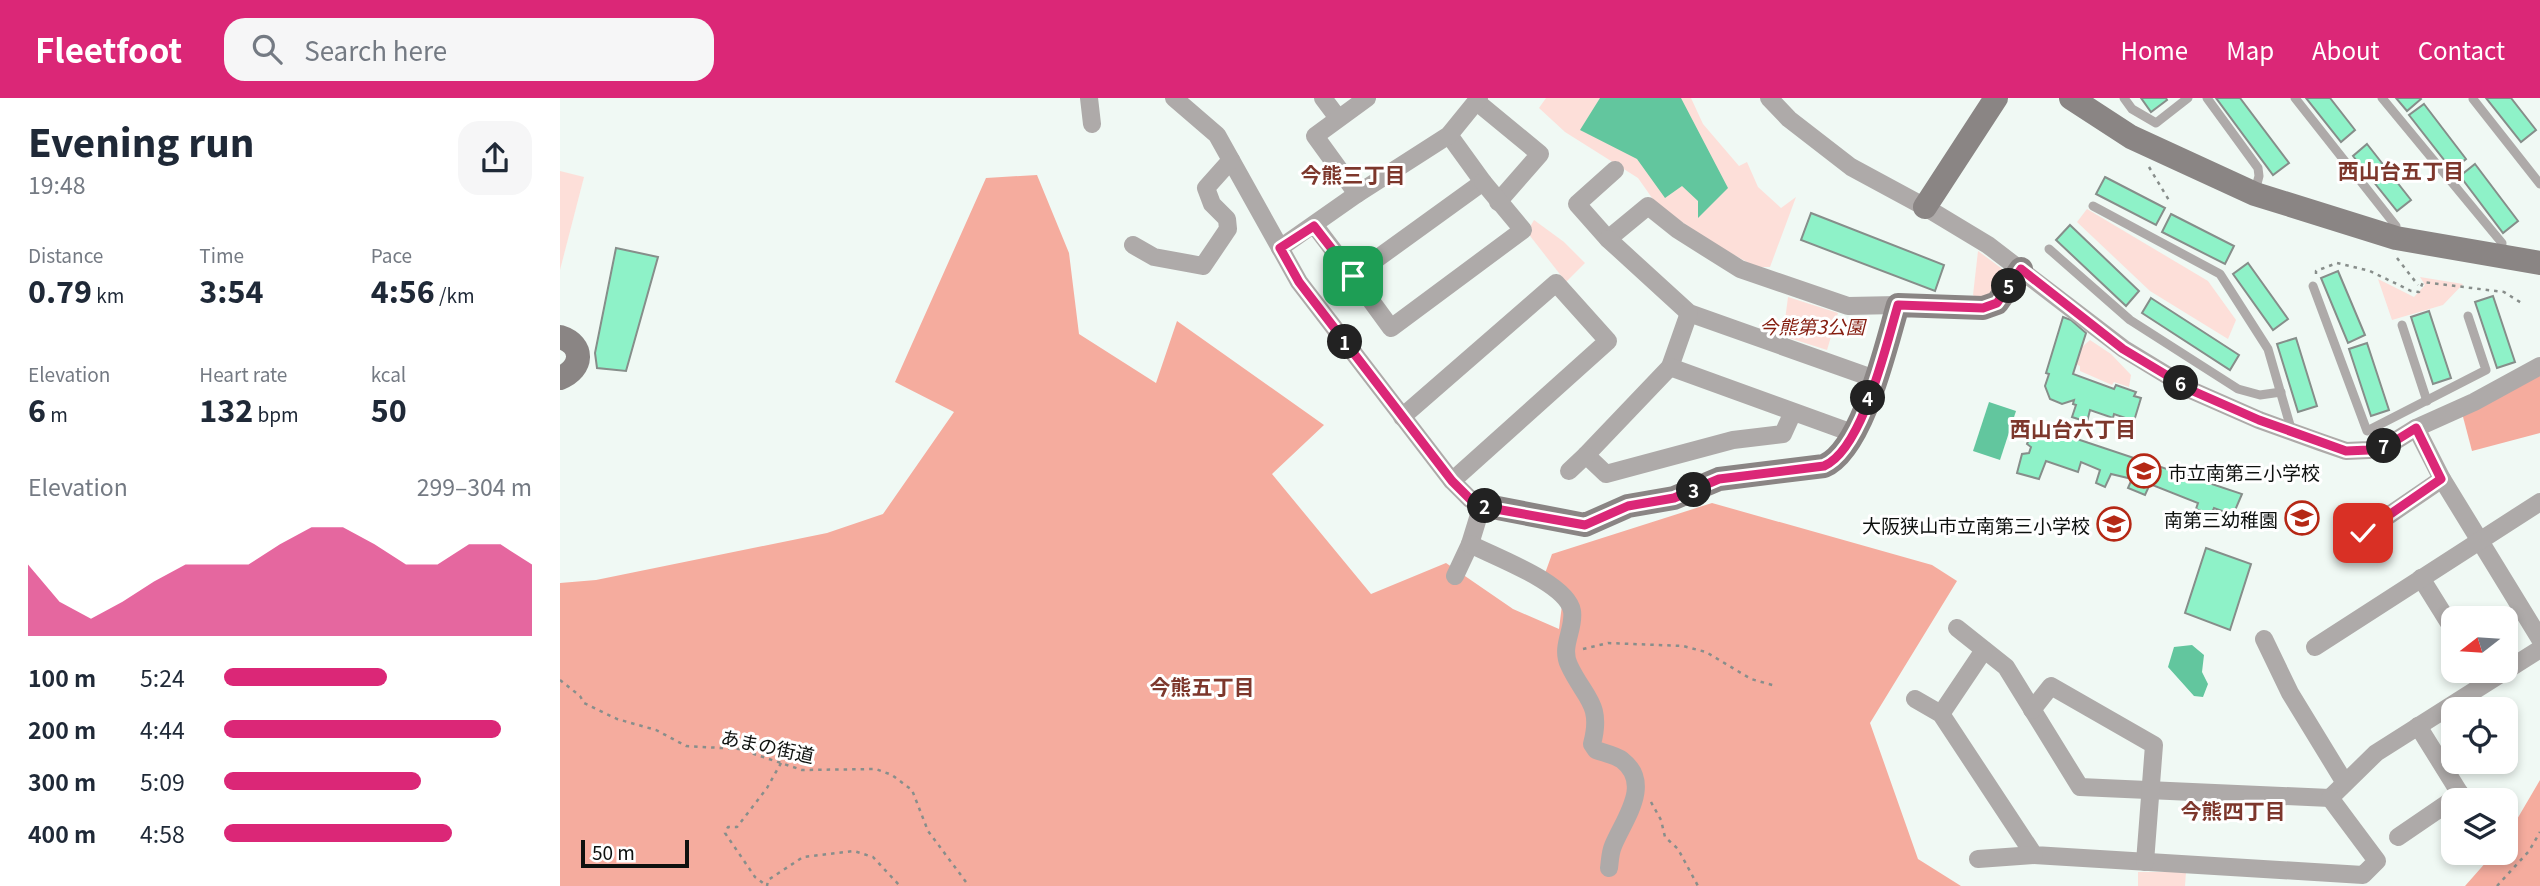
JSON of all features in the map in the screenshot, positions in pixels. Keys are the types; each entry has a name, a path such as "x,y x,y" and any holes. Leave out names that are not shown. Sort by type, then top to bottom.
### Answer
{"street":[{"path":"1089,98 1092,124"},
{"path":"1174,98 1217,135 1299,282 1452,481 1470,499 1482,505 1585,525 1628,506 1674,498 1719,479 1824,466 1835,461 1855,434 1898,305"},
{"path":"1323,98 1338,118"},
{"path":"1357,194 1315,136 1367,98"},
{"path":"1769,98 1789,119 1851,167 1988,245 2123,349 2193,391 2346,451 2372,450 2387,446 2416,428 2474,402 2540,366"},
{"path":"1925,207 1996,98"},
{"path":"2071,98 2131,137 2255,194 2396,238 2540,263"},
{"path":"1280,248 1357,194 1450,135 1478,100 1540,154 1498,202"},
{"path":"1314,226 1391,328 1523,230 1498,202 1450,135"},
{"path":"1133,245 1154,257 1203,266 1228,229 1227,219 1212,204 1206,188 1231,160"},
{"path":"1615,170 1577,204 1608,240 1689,313 1875,379"},
{"path":"1353,276 1483,182"},
{"path":"1608,240 1648,206 1678,230 1740,269 1848,306 1983,308 1997,303 2021,269"},
{"path":"1402,417 1556,283 1608,341 1452,481"},
{"path":"1569,471 1670,367 1689,313"},
{"path":"560,337 572,342 578,352 578,364 570,373 560,377"},
{"path":"1670,367 1855,434"},
{"path":"1586,455 1605,474 1733,440 1783,435 1793,412"},
{"path":"2416,428 2441,479 2540,639"},
{"path":"2363,533 2441,479"},
{"path":"2315,646 2540,502"},
{"path":"1455,576 1470,544 1482,505"},
{"path":"1470,544 1551,584 1569,601 1573,614 1566,648 1567,661 1587,693 1596,715 1597,726 1592,744 1596,750 1620,758 1632,770 1637,788 1633,804 1611,849 1609,868"},
{"path":"2421,578 2441,610"},
{"path":"1957,628 2006,667 2080,786 2330,798 2376,753 2418,726 2474,683"},
{"path":"2264,639 2290,693 2345,783"},
{"path":"2518,660 2540,649"},
{"path":"1941,714 1984,650"},
{"path":"2032,709 2051,686 2154,745 2145,862"},
{"path":"1915,699 1941,714 2034,855"},
{"path":"2418,726 2457,788"},
{"path":"1978,859 2034,855 2363,875 2377,861 2330,798"},
{"path":"2398,837 2441,811"}],"lane":[{"path":"2124,98 2132,109 2155,123 2188,98"},
{"path":"2207,98 2258,169 2255,194"},
{"path":"2295,98 2396,226 2396,238"},
{"path":"2382,98 2502,243 2501,258"},
{"path":"2473,99 2540,184"},
{"path":"2093,206 2220,274 2268,349 2292,432"},
{"path":"2049,250 2130,320 2238,389 2260,395 2281,392"},
{"path":"2313,284 2372,450"},
{"path":"2367,431 2486,370 2468,316"},
{"path":"2402,325 2427,401"}],"path":[{"path":"2131,137 2170,202"},
{"path":"2313,284 2316,271 2337,262 2370,271 2419,292 2423,282 2504,292 2523,304"},
{"path":"1566,648 1584,649 1608,643 1683,646 1706,652 1751,679 1776,686"},
{"name":"あまの街道","path":"560,680 580,696 584,703 617,719 656,730 686,746 739,749 802,770 876,769 892,775 912,790 928,831 969,886"},
{"path":"781,763 750,813 737,827 728,827 725,833 755,877 767,886 768,880 803,857 854,851 873,857 900,886"},
{"path":"1637,788 1651,803 1661,820 1665,837 1678,849 1698,886"},
{"path":"2497,886 2529,851 2540,832"}],"green space":[{"path":"1546,98 1691,98 1703,124 1739,166 1747,162 1758,187 1781,208 1796,197 1770,267 1756,267 1716,245 1657,205 1638,178 1565,132 1539,108"},
{"path":"560,171 584,177 560,270"},
{"path":"2087,209 2208,281 2236,320 2228,339 2150,291 2077,222"},
{"path":"1534,220 1564,242 1585,263 1566,282 1527,232"},
{"path":"1978,251 2005,271 1991,295 1980,300 1973,295"},
{"path":"2420,277 2463,284 2443,305 2392,320 2378,279 2414,297 2425,285"},
{"name":"今熊第3公園","path":"1788,297 1838,313 1827,350 1783,336"},
{"path":"2090,340 2111,354 2131,375 2129,387 2114,382 2112,385 2080,371 2080,366 2076,364 2080,349"},
{"path":"2138,872 2186,872 2185,886 2138,886"}],"shaded area":[{"path":"1600,98 1681,98 1728,188 1698,218 1698,201 1682,186 1665,198 1637,159 1580,130"},
{"path":"1037,175 1069,253 1079,334 1156,383 1177,321 1324,425 1272,474 1371,594 1446,563 1513,609 1559,629 1562,605 1543,579 1552,554 1712,503 1932,565 1957,581 1870,723 1918,859 1961,886 560,886 560,583 596,580 827,533 883,514 954,412 895,382 986,178"},
{"path":"2540,372 2540,433 2472,451 2462,413"},
{"path":"1989,402 2016,411 2000,460 1973,451"},
{"path":"2192,645 2204,655 2202,672 2208,684 2203,697 2194,696 2168,667 2174,647"},
{"path":"2540,780 2540,886 2465,886 2484,865 2518,865 2518,818"}],"building":[{"path":"2141,98 2166,98 2167,100 2151,112"},
{"path":"2216,98 2240,98 2289,163 2273,175"},
{"path":"2306,98 2330,98 2355,130 2341,142"},
{"path":"2396,98 2420,98 2421,99 2407,111"},
{"path":"2486,98 2511,98 2536,130 2521,142"},
{"path":"2424,104 2466,159 2452,170 2409,115"},
{"path":"2367,144 2411,200 2397,211 2353,156"},
{"path":"2475,164 2518,221 2503,233 2460,176"},
{"path":"2105,177 2165,208 2156,225 2096,194"},
{"path":"1811,213 1944,265 1935,291 1801,240"},
{"path":"2171,214 2234,246 2225,264 2162,232"},
{"path":"2070,225 2139,291 2126,306 2056,240"},
{"path":"616,248 658,257 626,371 597,368 595,353"},
{"path":"2248,263 2288,319 2273,330 2233,274"},
{"path":"2338,271 2365,335 2348,343 2321,278"},
{"path":"2493,296 2515,362 2497,368 2475,302"},
{"path":"2151,298 2239,355 2230,370 2142,313"},
{"path":"2429,311 2451,378 2433,384 2411,317"},
{"path":"2063,317 2071,320 2086,333 2073,374 2114,389 2116,385 2136,392 2134,396 2141,398 2134,421 2114,414 2113,418 2090,410 2087,422 2072,417 2076,405 2073,404 2074,400 2062,404 2050,399 2045,386 2049,374 2046,373"},
{"path":"2296,338 2317,406 2298,412 2277,344"},
{"path":"2367,343 2389,410 2371,416 2349,349"},
{"path":"2035,425 2242,494 2233,515 2214,508 2211,515 2196,509 2198,503 2150,484 2145,495 2128,488 2132,479 2111,474 2105,487 2096,483 2100,470 2081,462 2078,472 2046,461 2039,479 2017,473 2022,454 2029,453 2031,447 2027,444"},
{"path":"2206,548 2251,564 2230,630 2185,613"}],"place":[{"name":"市立南第三小学校","path":"2144,471"},
{"name":"南第三幼稚園","path":"2302,518"},
{"name":"大阪狭山市立南第三小学校","path":"2114,524"}],"district":[{"name":"西山台五丁目","path":"2401,170"},
{"name":"今熊三丁目","path":"1353,174"},
{"name":"西山台六丁目","path":"2073,428"},
{"name":"今熊五丁目","path":"1202,686"},
{"name":"今熊四丁目","path":"2233,810"}],"route":[{"path":"1353,276 1314,226 1280,248 1299,282 1452,481 1470,499 1490,508 1585,525 1628,506 1674,498 1719,479 1824,466 1835,461 1855,434 1898,305 1983,308 1997,303 2021,269 2123,349 2193,391 2259,420 2346,451 2387,446 2416,428 2441,479 2363,533"}]}
